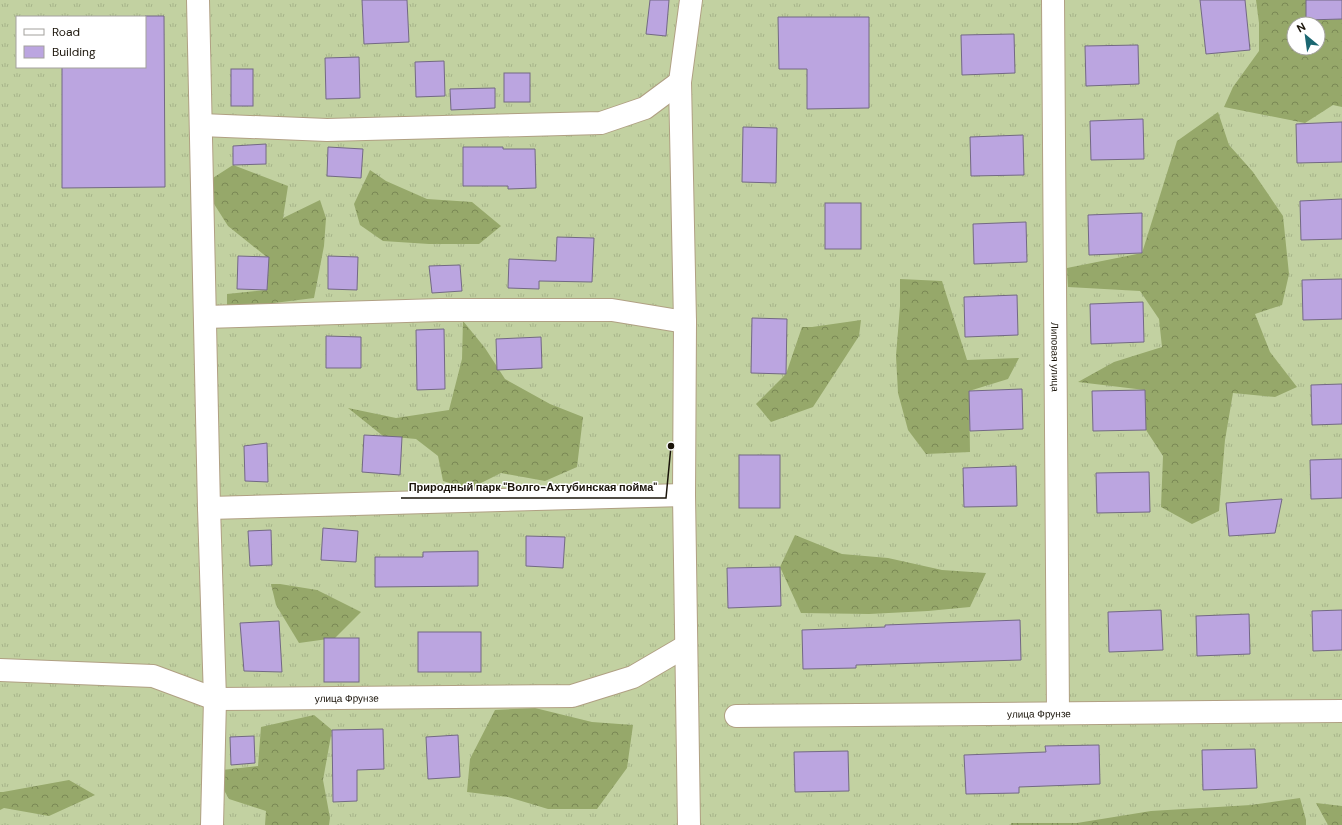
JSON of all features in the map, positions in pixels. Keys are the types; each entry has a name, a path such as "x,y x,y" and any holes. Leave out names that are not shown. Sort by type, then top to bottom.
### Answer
{"street":[{"path":"198,0 209,508 215,699 212,825"},
{"path":"689,825 684,495 685,322 680,82 691,0"},
{"name":"Липовая улица","path":"1053,0 1058,713"},
{"path":"201,125 328,130 601,123 645,108 680,82"},
{"path":"205,317 440,310 612,310 685,322"},
{"path":"209,508 684,495"},
{"name":"улица Фрунзе","path":"0,670 153,676 215,699 572,696 634,677 686,646"},
{"name":"улица Фрунзе","path":"736,716 1342,711"}],"green space":[{"path":"0,0 1342,0 1342,825 0,825"},
{"path":"1256,0 1306,0 1306,16 1286,16 1286,56 1326,56 1326,19 1342,19 1342,107 1333,105 1305,123 1224,107 1233,87 1259,51 1259,23"},
{"path":"1218,112 1229,145 1253,172 1283,216 1289,274 1282,305 1255,314 1270,352 1297,387 1275,397 1233,393 1225,440 1219,511 1192,524 1161,507 1163,456 1146,430 1145,390 1078,382 1114,362 1162,347 1159,319 1140,291 1068,287 1067,268 1142,253 1177,141"},
{"path":"233,165 288,186 283,218 320,200 326,218 324,246 314,298 227,309 227,294 267,290 268,258 228,226 202,185"},
{"path":"370,170 386,181 427,199 472,202 501,226 479,244 429,244 383,241 360,225 354,204"},
{"path":"900,279 942,281 967,360 1019,358 1008,379 969,391 970,452 926,454 908,430 898,393 896,356 900,306"},
{"path":"861,320 859,336 813,407 771,422 756,404 786,374 802,327"},
{"path":"463,321 485,348 505,379 550,404 583,417 577,467 545,481 501,473 469,489 443,481 438,456 416,439 383,436 348,408 396,418 449,410 462,359"},
{"path":"795,535 842,554 888,558 942,570 986,573 970,607 869,614 801,613 780,567"},
{"path":"271,584 317,590 361,612 335,638 299,643 276,605"},
{"path":"535,708 592,722 633,725 627,768 597,809 548,809 508,797 467,792 470,759 495,710"},
{"path":"314,715 332,730 323,780 330,818 329,825 265,825 266,811 229,799 213,771 258,766 261,727"},
{"path":"69,780 95,795 49,816 4,808 0,810 0,792"},
{"path":"1300,798 1306,825 1011,825 1011,823 1077,823 1151,811 1251,805"},
{"path":"1316,803 1342,806 1342,825 1328,825"}],"building":[{"path":"362,0 407,0 409,42 364,44"},
{"path":"650,0 669,0 666,36 646,34"},
{"path":"1200,0 1245,0 1250,50 1206,54"},
{"path":"1306,0 1342,0 1342,19 1326,19 1326,16 1306,16"},
{"path":"146,16 164,16 165,187 62,188 62,68 146,68"},
{"path":"778,17 869,17 869,108 807,109 807,69 779,69"},
{"path":"1014,34 1015,73 962,75 961,35"},
{"path":"1138,45 1139,84 1086,86 1085,46"},
{"path":"359,57 360,98 326,99 325,58"},
{"path":"444,61 445,96 416,97 415,62"},
{"path":"231,69 253,69 253,106 231,106"},
{"path":"504,73 530,73 530,102 504,102"},
{"path":"495,88 495,108 451,110 450,89"},
{"path":"1143,119 1144,159 1091,160 1090,121"},
{"path":"1342,122 1342,162 1297,163 1296,124"},
{"path":"743,127 777,128 776,183 742,182"},
{"path":"1023,135 1024,175 971,176 970,137"},
{"path":"266,144 266,164 233,165 233,146"},
{"path":"328,147 363,149 361,178 327,176"},
{"path":"463,147 535,149 536,188 508,189 508,186 463,186"},
{"path":"1342,199 1342,239 1301,240 1300,201"},
{"path":"825,203 861,203 861,249 825,249"},
{"path":"1142,213 1142,253 1089,255 1088,215"},
{"path":"1026,222 1027,262 974,264 973,224"},
{"path":"557,237 594,238 592,282 539,281 539,289 508,288 509,259 556,261"},
{"path":"238,256 269,257 267,290 237,289"},
{"path":"328,256 358,257 357,290 328,289"},
{"path":"460,265 462,291 432,293 429,266"},
{"path":"1342,279 1342,319 1303,320 1302,280"},
{"path":"1017,295 1018,335 965,337 964,297"},
{"path":"1143,302 1144,342 1091,344 1090,304"},
{"path":"752,318 787,319 786,374 751,373"},
{"path":"444,329 445,389 417,390 416,330"},
{"path":"326,336 361,337 361,368 326,368"},
{"path":"541,337 542,368 497,370 496,339"},
{"path":"1342,384 1342,424 1312,425 1311,385"},
{"path":"1022,389 1023,429 970,431 969,391"},
{"path":"1145,390 1146,430 1093,431 1092,391"},
{"path":"364,435 402,437 400,475 362,472"},
{"path":"267,443 268,482 245,481 244,446"},
{"path":"739,455 780,455 780,508 739,508"},
{"path":"1342,459 1342,498 1311,499 1310,460"},
{"path":"1016,466 1017,506 964,507 963,468"},
{"path":"1149,472 1150,512 1097,513 1096,473"},
{"path":"1282,499 1275,533 1229,536 1226,503"},
{"path":"323,528 358,531 356,562 321,560"},
{"path":"271,530 272,565 250,566 248,531"},
{"path":"526,536 565,537 563,568 526,566"},
{"path":"478,551 478,586 375,587 375,557 423,557 423,552"},
{"path":"780,567 781,606 728,608 727,568"},
{"path":"1161,610 1163,650 1109,652 1108,612"},
{"path":"1342,610 1342,650 1313,651 1312,611"},
{"path":"1249,614 1250,654 1197,656 1196,616"},
{"path":"1020,620 1021,660 856,665 856,668 803,669 802,630"},
{"path":"279,621 282,672 244,671 240,623"},
{"path":"418,632 481,632 481,672 418,672"},
{"path":"324,638 359,638 359,682 324,682"},
{"path":"383,729 384,769 357,770 357,801 333,802 332,730"},
{"path":"458,735 460,777 428,779 426,737"},
{"path":"254,736 255,763 231,765 230,737"},
{"path":"1099,745 1100,784 1019,787 1019,793 966,794 964,755 1046,752 1045,746"},
{"path":"1255,749 1257,788 1203,790 1202,750"},
{"path":"848,751 849,791 795,792 794,752"}],"place":[{"name":"Природный парк \"Волго-Ахтубинская пойма\"","path":"671,446"}]}
